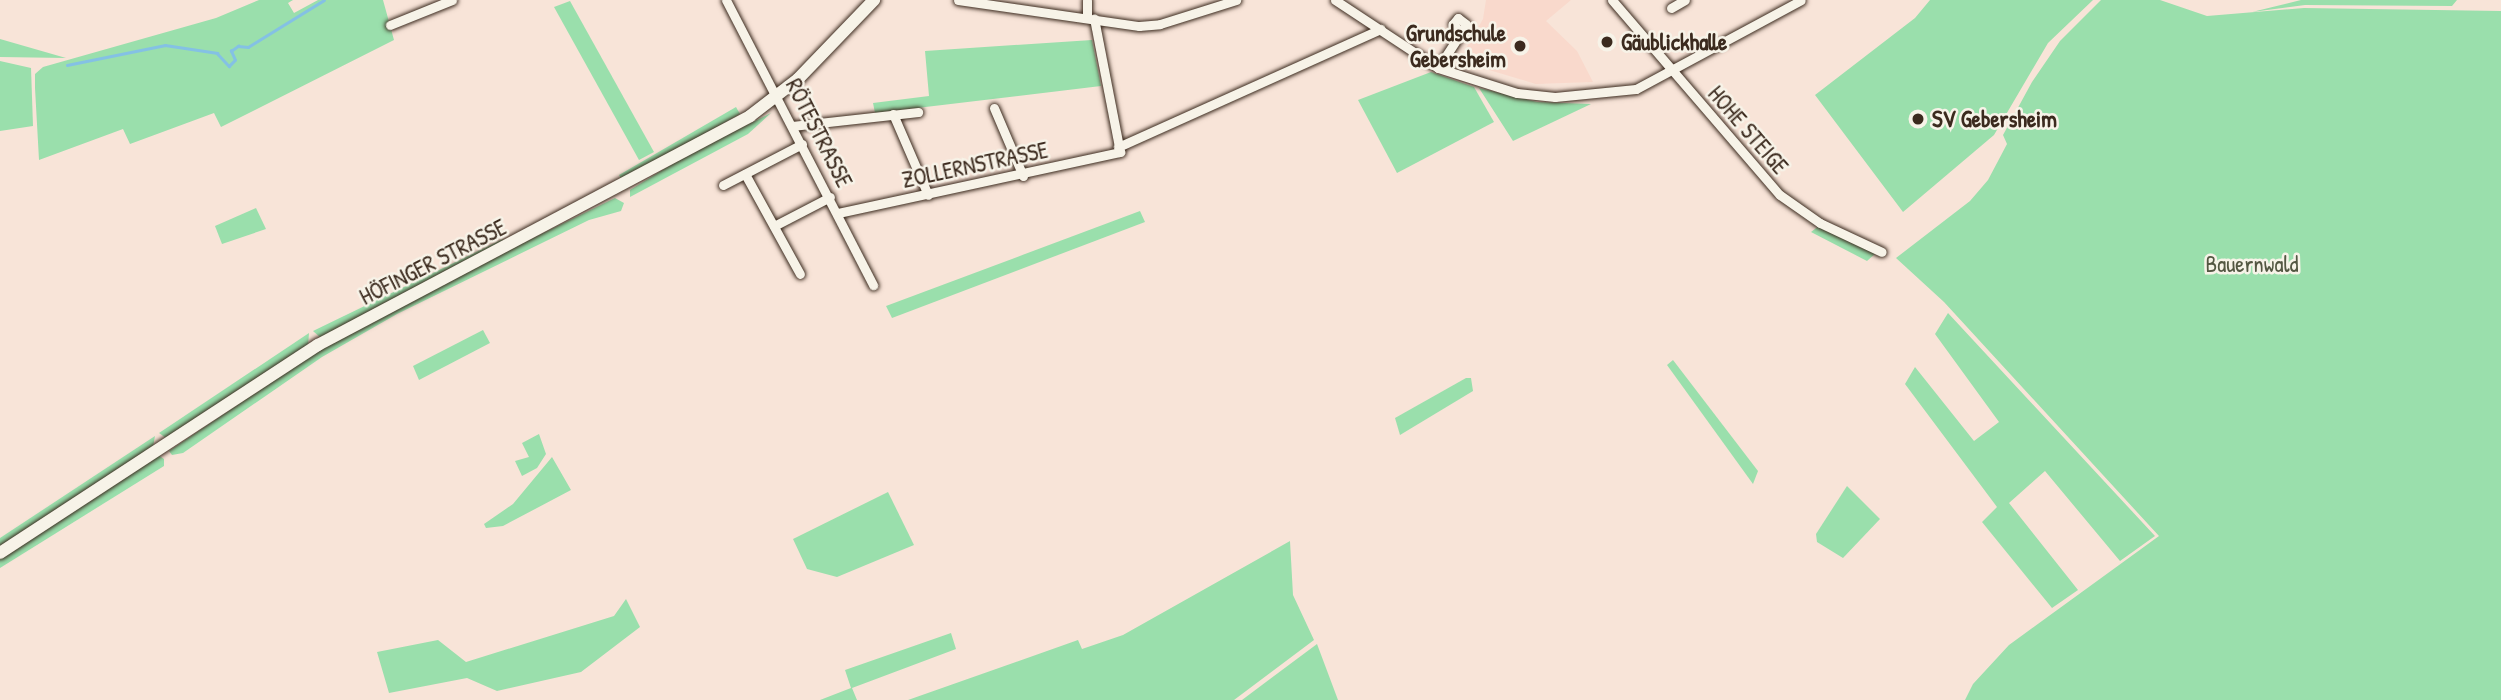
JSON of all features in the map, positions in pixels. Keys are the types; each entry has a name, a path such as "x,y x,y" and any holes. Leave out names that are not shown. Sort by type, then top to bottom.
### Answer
{"street":[{"path":"390,25 452,0"},
{"name":"RÖTESTRASSE","path":"726,0 779,96 873,285"},
{"name":"HÖFINGER STRASSE","path":"0,553 318,345 620,188 779,96 874,0"},
{"path":"958,0 1160,24 1236,0"},
{"path":"1087,0 1119,150"},
{"path":"1335,0 1438,68 1517,93 1555,97 1636,89 1672,72 1794,1"},
{"name":"HOHE STEIGE","path":"1612,0 1780,195 1820,223 1882,252"},
{"path":"1671,8 1685,0"},
{"name":"ZOLLERNSTRASSE","path":"838,213 1023,176 1119,150 1381,29"},
{"path":"1438,68 1461,33"},
{"path":"994,108 1023,176"},
{"path":"792,126 918,112"},
{"path":"893,114 928,195"},
{"path":"723,185 802,144"},
{"path":"745,174 800,274"},
{"path":"774,226 830,197"}],"shaded area":[{"name":"Grundschule Gebersheim","path":"1486,0 1571,0 1546,21 1577,51 1593,82 1536,84 1459,61 1483,19"}],"green space":[{"path":"259,0 293,0 288,3 294,13 318,0 383,0 394,40 221,127 214,113 130,144 123,129 39,160 35,74 43,67 216,18"},
{"name":"SV Gebersheim","path":"1930,0 2093,0 2048,43 1994,135 1903,212 1815,95 1915,18"},
{"name":"Bauernwald","path":"2101,0 2160,0 2207,16 2304,8 2501,11 2501,700 1965,700 1973,684 2009,645 2159,536 1944,302 1896,258 1970,201 1988,180 2007,144 2003,135 2032,82 2060,41"},
{"path":"2301,0 2457,0 2452,6 2305,5 2252,12"},
{"path":"570,1 654,152 639,160 554,7"},
{"path":"0,39 66,58 0,57"},
{"path":"1092,40 1101,86 875,113 873,103 929,96 925,51"},
{"path":"0,61 31,68 33,126 0,131"},
{"path":"1431,72 1474,87 1494,122 1397,173 1358,100"},
{"path":"1479,88 1537,102 1591,104 1513,141"},
{"path":"736,107 740,114 622,180 619,175"},
{"path":"771,113 748,134 630,197 630,190 687,155"},
{"path":"615,198 624,203 621,211 589,220 397,314 322,357 183,453 172,455 169,451 318,351 429,289"},
{"path":"256,208 266,229 222,244 215,226"},
{"path":"1140,211 1145,222 892,318 886,306"},
{"path":"1820,225 1876,253 1867,261 1811,232"},
{"path":"503,239 503,244 321,338 313,331"},
{"path":"1948,313 2155,536 2120,561 2045,471 2009,503 2078,590 2052,608 1982,522 1997,507 1905,384 1915,367 1974,441 1999,422 1935,334"},
{"path":"483,330 490,343 419,380 413,366"},
{"path":"309,333 308,346 166,438 159,433"},
{"path":"1673,360 1758,471 1753,484 1667,365"},
{"path":"1466,378 1471,378 1473,391 1400,435 1395,418"},
{"path":"539,434 546,454 537,468 522,476 515,461 529,457 522,443"},
{"path":"155,436 153,447 0,546 0,538"},
{"path":"158,455 164,459 164,466 0,568 0,558"},
{"path":"552,457 571,490 503,526 486,528 484,524 513,504"},
{"path":"1847,486 1880,519 1843,558 1817,542 1816,534"},
{"path":"888,492 914,545 837,577 807,569 793,539"},
{"path":"1290,541 1293,595 1314,640 1234,700 908,700 1078,640 1082,649 1123,635"},
{"path":"626,599 640,627 581,672 497,691 467,678 389,693 377,652 438,640 466,662 614,616"},
{"path":"951,633 956,649 852,688 857,700 820,700 851,688 845,670"},
{"path":"1317,644 1338,700 1242,700"}],"waterway":[{"path":"67,65 165,45 217,53 229,66 235,60 231,51 238,46 248,47 324,0"}],"place":[{"name":"Gäublickhalle","path":"1607,42"},
{"name":"Grundschule Gebersheim","path":"1520,46"},
{"name":"SV Gebersheim","path":"1918,119"}]}
